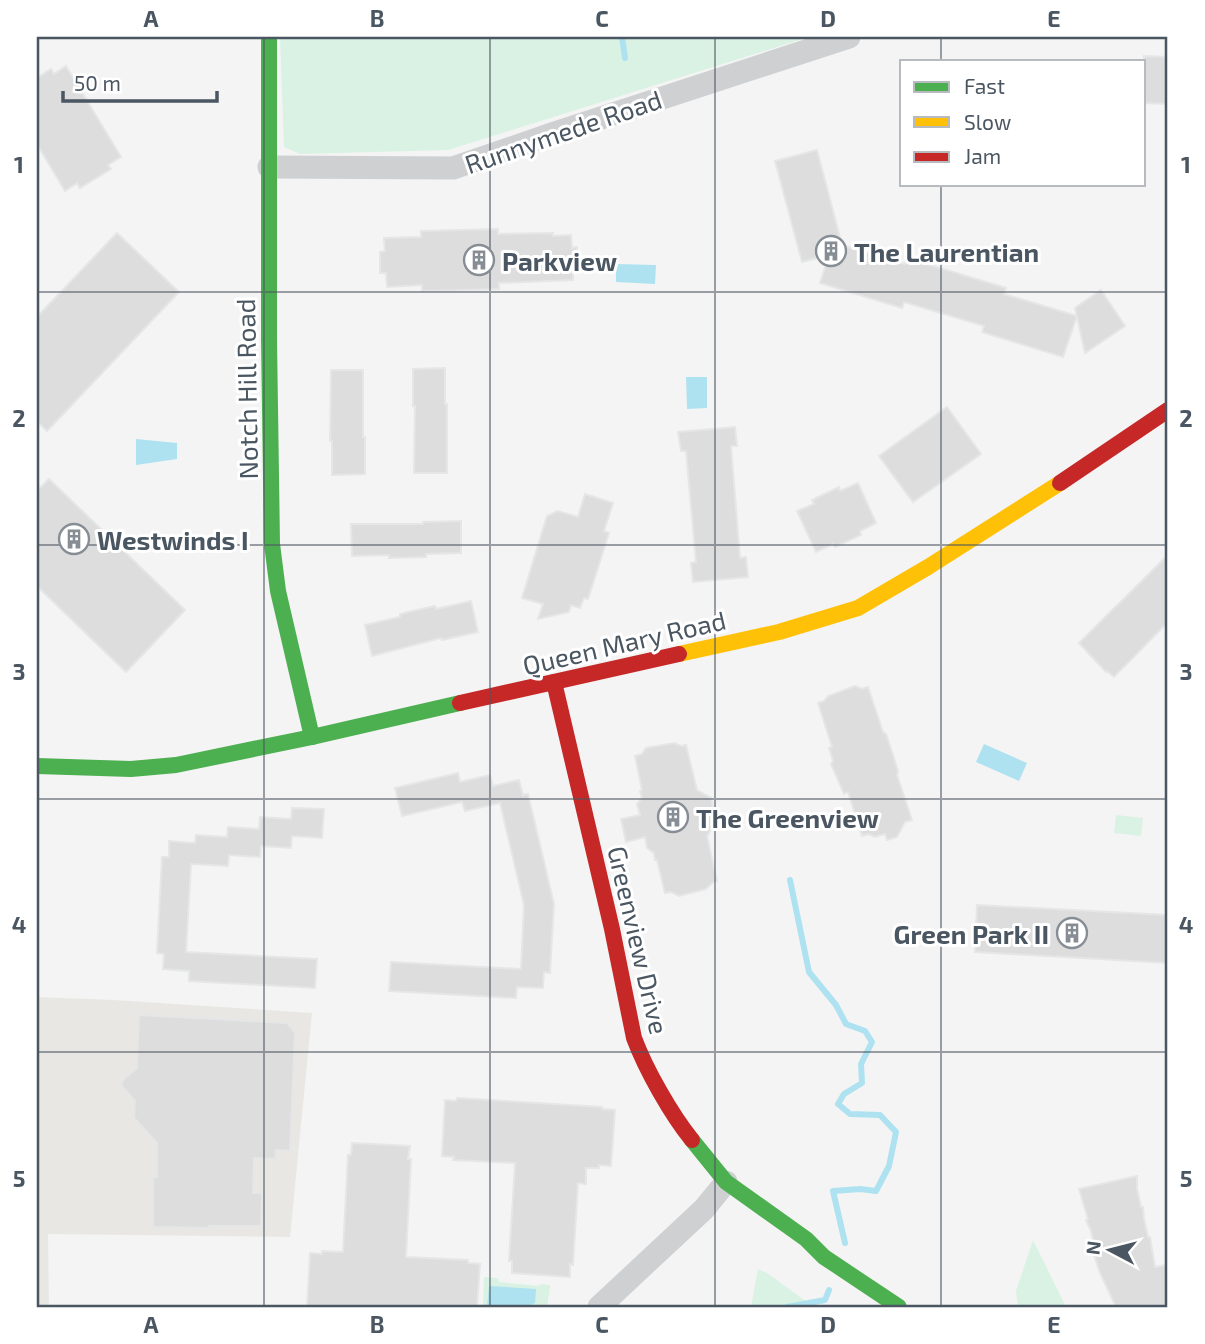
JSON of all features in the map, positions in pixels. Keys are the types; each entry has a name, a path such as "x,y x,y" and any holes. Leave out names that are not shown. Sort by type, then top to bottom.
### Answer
{"street":[{"name":"Notch Hill Road","path":"269,37 272,544 278,591 312,737"},
{"name":"Runnymede Road","path":"269,167 453,168 849,37"},
{"name":"Queen Mary Road","path":"37,766 131,769 176,765 779,632 858,608 1051,489 1168,410"},
{"name":"Greenview Drive","path":"554,682 612,929 634,1038 640,1054 680,1125 726,1182 806,1240 824,1257 899,1307"},
{"path":"599,1307 704,1209 726,1182"}],"shaded area":[{"path":"37,997 312,1013 290,1237 48,1234 49,1307 37,1307"}],"green space":[{"path":"280,37 809,37 448,150 300,154 284,147"},
{"path":"1116,815 1143,818 1141,836 1114,833"},
{"path":"1033,1240 1066,1307 1018,1307 1016,1291"},
{"path":"758,1269 767,1273 814,1307 751,1307"},
{"path":"484,1277 498,1278 499,1282 550,1285 548,1307 483,1307"}],"water":[{"path":"616,264 656,265 655,284 616,282"},
{"path":"686,377 707,377 707,408 687,409"},
{"path":"136,439 177,443 177,459 136,465"},
{"path":"984,744 1027,763 1019,781 976,762"},
{"path":"489,1286 536,1289 535,1303 525,1307 487,1307"}],"building":[{"path":"1144,56 1168,57 1168,104 1146,103"},
{"path":"66,66 121,157 108,165 111,169 80,188 77,183 65,191 37,144 37,78 51,69 54,74"},
{"name":"The Laurentian","path":"817,150 842,245 905,264 907,258 1006,288 1004,294 1077,316 1063,357 982,332 984,326 904,302 902,308 820,283 829,255 802,262 775,161"},
{"name":"Parkview","path":"498,229 498,234 571,235 572,248 577,247 577,268 573,268 573,280 499,283 499,289 422,291 422,285 387,287 386,273 380,273 380,252 385,251 384,238 421,237 421,231"},
{"path":"117,233 179,292 47,431 37,421 37,317"},
{"path":"1101,290 1125,326 1085,353 1075,308"},
{"path":"445,368 447,473 414,473 413,369"},
{"path":"331,370 363,370 365,474 332,475"},
{"path":"947,407 981,454 913,502 879,456"},
{"path":"735,427 737,446 731,446 740,558 746,557 748,577 693,582 691,563 696,562 686,451 681,451 678,432"},
{"name":"Westwinds I","path":"49,479 185,610 126,672 37,586 37,491"},
{"path":"858,483 876,523 860,531 861,535 816,552 797,511 814,504 812,500 839,487 840,491"},
{"path":"585,494 613,503 604,531 609,533 588,599 584,598 580,608 571,605 569,612 538,619 543,604 522,598 547,516 558,511 578,517"},
{"path":"461,521 461,553 426,554 426,557 352,556 351,524"},
{"path":"1168,555 1168,622 1114,677 1079,643"},
{"path":"471,601 478,632 442,640 441,638 372,656 365,625 417,610 435,606 436,609"},
{"path":"855,686 862,689 868,687 894,758 912,820 905,822 897,837 887,840 885,834 875,837 869,834 862,836 848,792 844,794 831,764 833,761 829,748 832,747 818,703 828,696"},
{"name":"The Greenview","path":"674,743 686,745 697,790 711,798 716,822 707,836 717,881 706,889 679,896 671,892 665,893 657,860 654,853 647,848 645,837 626,842 621,819 640,815 637,804 642,798 642,790 635,756 642,754 646,748"},
{"path":"458,773 460,782 490,775 493,786 519,780 523,795 528,794 554,904 550,973 544,972 543,988 517,987 516,998 389,991 391,962 521,969 524,905 500,803 465,811 462,802 402,816 395,788"},
{"path":"292,808 324,809 322,838 292,836 291,848 261,846 260,857 229,855 228,866 191,864 186,952 317,959 315,988 189,981 189,971 163,969 164,954 157,953 162,857 169,857 169,841 195,843 196,835 227,837 228,827 259,829 260,817 291,819"},
{"name":"Green Park II","path":"977,905 1168,915 1168,963 975,952"},
{"path":"139,1015 287,1023 295,1033 290,1151 276,1150 275,1159 254,1158 253,1193 262,1193 261,1226 153,1227 153,1177 157,1177 157,1143 134,1118 135,1101 121,1085 137,1068"},
{"path":"457,1098 615,1110 611,1166 586,1168 586,1184 578,1183 570,1277 512,1273 512,1261 509,1261 515,1163 453,1160 454,1157 442,1156 445,1100 456,1101"},
{"path":"352,1143 410,1146 406,1257 468,1260 468,1263 480,1264 477,1307 307,1307 310,1253 343,1252 348,1155 351,1155"},
{"path":"1137,1176 1137,1189 1155,1267 1166,1265 1168,1307 1116,1307 1092,1249 1095,1249 1079,1189"}],"waterway":[{"path":"622,37 625,58"},
{"path":"790,880 809,972 836,1005 846,1024 865,1031 872,1042 861,1064 862,1083 844,1094 838,1104 850,1114 880,1115 896,1132 889,1166 876,1191 833,1191 845,1243"},
{"path":"787,1307 825,1300 829,1290"}],"traffic: fast":[{"path":"269,37 272,544 278,591 312,737"},
{"path":"37,766 131,769 176,765 460,703"},
{"path":"692,1140 726,1182 806,1239 824,1257 899,1307"}],"traffic: slow":[{"path":"679,654 779,632 858,608 1060,483"}],"traffic: jam":[{"path":"1060,483 1168,410"},
{"path":"460,703 679,654"},
{"path":"554,682 612,929 634,1038 660,1091 692,1140"}],"place":[{"name":"The Laurentian","path":"831,251"},
{"name":"Parkview","path":"479,260"},
{"name":"Westwinds I","path":"74,539"},
{"name":"The Greenview","path":"673,817"},
{"name":"Green Park II","path":"1072,933"}]}
